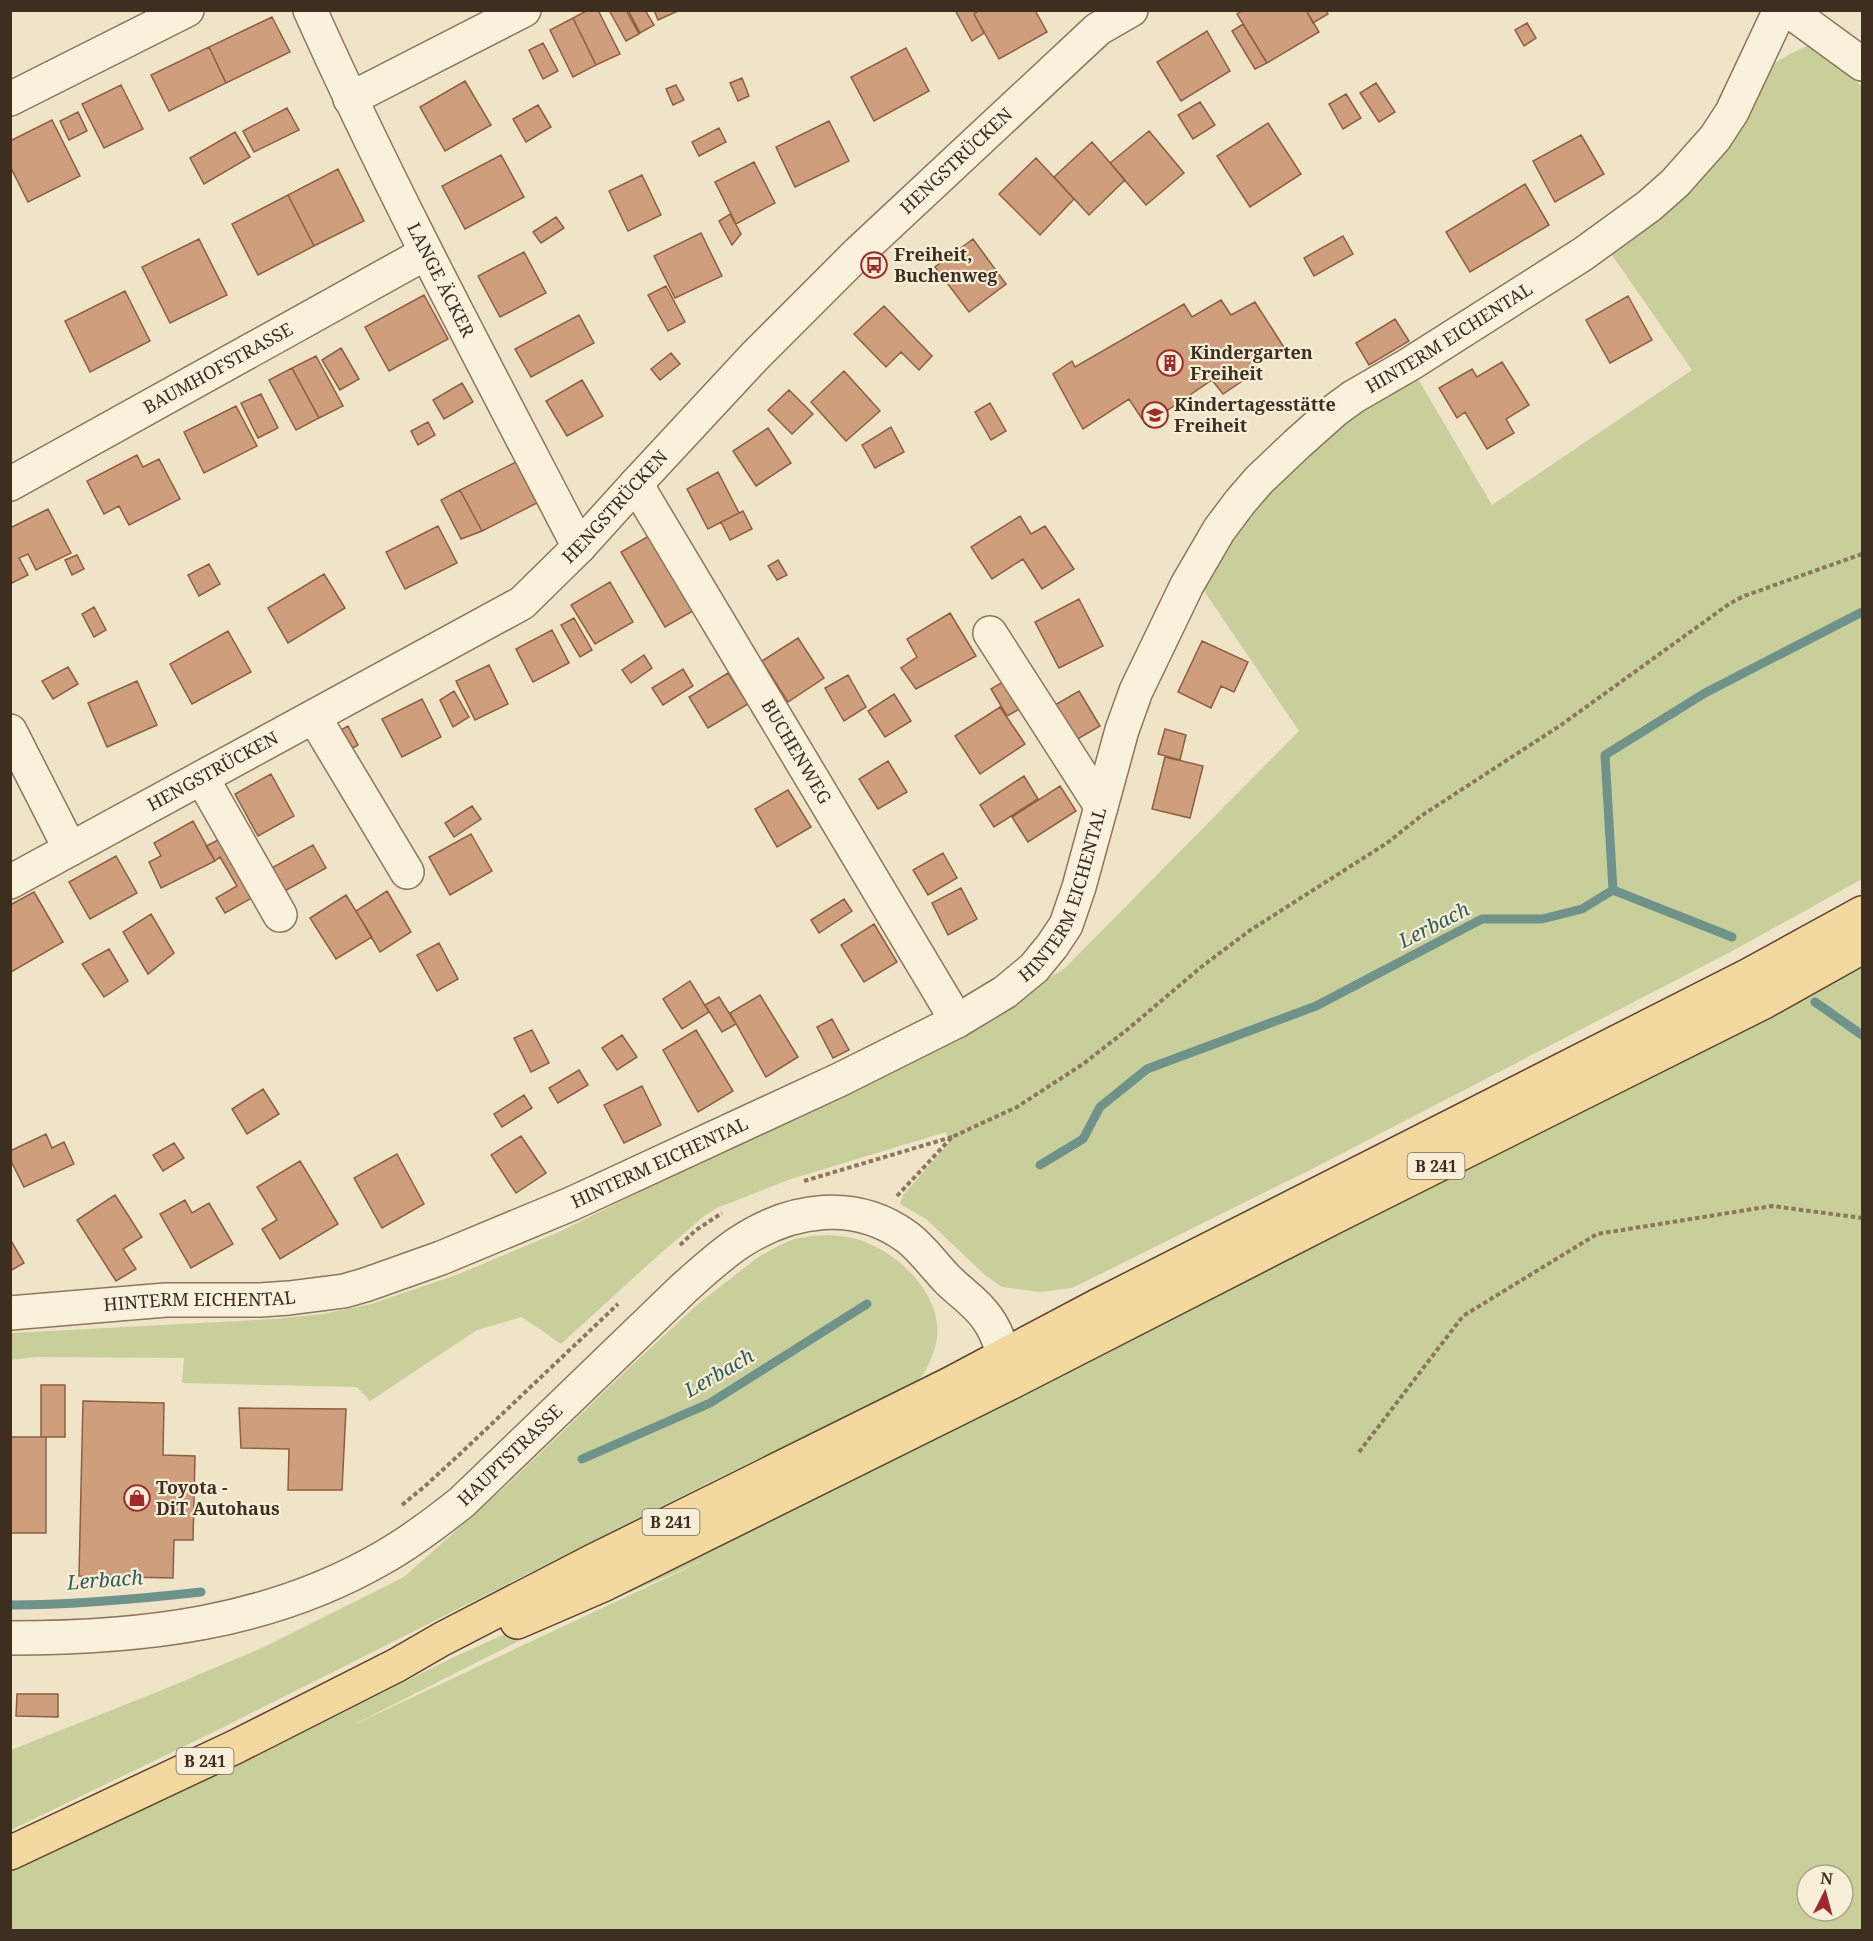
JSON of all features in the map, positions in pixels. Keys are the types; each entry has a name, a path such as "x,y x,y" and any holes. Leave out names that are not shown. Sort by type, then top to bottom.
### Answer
{"main road":[{"name":"B 241","path":"10,1853 224,1752 398,1665 449,1652 605,1584 1000,1368 1863,913"},
{"name":"B 241","path":"1000,1368 1338,1215 1762,1003 1863,947"}],"street":[{"path":"10,99 187,10"},
{"name":"LANGE ÄCKER","path":"310,10 350,99 426,252 579,547"},
{"path":"350,99 524,10"},
{"name":"HENGSTRÜCKEN","path":"10,882 522,603 579,547 755,356 858,253 1098,29 1131,10"},
{"name":"HINTERM EICHENTAL","path":"10,1313 166,1300 289,1298 344,1291 365,1285 441,1258 571,1204 841,1079 957,1021 989,1003 1020,981 1034,968 1062,932 1079,887 1122,730 1147,664 1187,585 1219,530 1240,502 1259,480 1297,444 1353,397 1583,254 1675,183 1715,138 1732,112 1780,10"},
{"path":"1788,10 1863,64"},
{"name":"BAUMHOFSTRASSE","path":"10,484 426,252"},
{"name":"BUCHENWEG","path":"636,484 957,1021"},
{"path":"990,633 1101,806"},
{"path":"314,717 407,872"},
{"path":"10,731 70,849"},
{"path":"202,778 280,915"},
{"name":"HAUPTSTRASSE","path":"10,1638 97,1636 205,1624 296,1598 355,1573 406,1544 462,1502 684,1288 741,1242 764,1229 787,1220 835,1211 855,1213 876,1220 908,1238 987,1318 1000,1368"}],"path":[{"path":"795,1183 952,1137 1017,1107 1083,1064 1249,931 1350,868 1421,816 1561,725 1729,604 1744,596 1863,554"},
{"path":"876,1220 952,1137"},
{"path":"1359,1452 1463,1316 1598,1234 1772,1206 1863,1218"}],"green space":[{"path":"1824,40 1850,76 1862,86 1862,879 1736,949 1314,1168 1072,1288 1040,1292 1002,1287 985,1275 926,1219 900,1204 903,1195 949,1143 946,1132 788,1180 717,1208 703,1217 653,1260 561,1344 522,1317 477,1330 370,1401 357,1387 182,1383 184,1358 36,1357 11,1360 11,1333 274,1319 323,1314 371,1304 459,1274 561,1231 969,1028 1065,968 1299,731 1200,585 1250,507 1321,437 1414,372 1492,505 1692,370 1607,248 1763,71 1792,53"},
{"path":"1862,959 1862,1930 11,1930 10,1872 240,1764 452,1658 529,1623","holes":["709,1558 349,1727 525,1638"]},
{"path":"829,1235 860,1240 877,1247 908,1270 921,1285 931,1302 936,1319 937,1338 927,1367 915,1383 706,1484 220,1729 11,1830 11,1750 262,1648 404,1577 507,1485 698,1304 757,1258 778,1246 794,1239"}],"building":[{"path":"588,10 598,10 620,54 596,65 573,18"},
{"path":"609,10 626,10 639,34 626,41"},
{"path":"628,10 645,10 654,25 640,33"},
{"path":"654,10 680,10 658,20"},
{"path":"955,10 979,10 974,14 984,33 972,41"},
{"path":"980,10 1035,10 1047,32 999,59 974,14"},
{"path":"1243,10 1306,10 1319,32 1267,63 1237,14"},
{"path":"1306,10 1326,10 1328,14 1313,23"},
{"path":"272,17 290,52 226,83 209,47"},
{"path":"573,18 596,65 573,77 550,30"},
{"path":"1527,23 1536,38 1524,46 1515,30"},
{"path":"1243,24 1267,63 1255,69 1232,31"},
{"path":"1207,31 1230,71 1181,101 1157,62"},
{"path":"543,43 558,71 543,79 529,50"},
{"path":"209,47 226,83 169,111 151,75"},
{"path":"906,48 929,91 874,121 851,77"},
{"path":"742,78 749,96 738,101 730,83"},
{"path":"465,81 491,125 445,151 420,107"},
{"path":"1376,83 1395,112 1379,122 1360,93"},
{"path":"121,85 143,129 104,148 82,104"},
{"path":"676,85 684,100 673,105 666,89"},
{"path":"1346,94 1361,118 1343,129 1329,104"},
{"path":"1200,102 1215,125 1193,139 1178,115"},
{"path":"538,105 551,127 526,142 513,119"},
{"path":"287,108 299,130 254,152 243,131"},
{"path":"78,112 87,131 69,140 60,121"},
{"path":"52,120 80,176 28,202 10,166 10,141"},
{"path":"829,121 849,161 795,187 776,147"},
{"path":"1268,123 1301,174 1250,207 1217,156"},
{"path":"719,128 726,142 699,156 692,142"},
{"path":"1149,131 1184,173 1146,205 1110,163"},
{"path":"235,132 250,157 204,184 190,158"},
{"path":"1581,135 1604,174 1555,202 1533,161"},
{"path":"1092,142 1125,180 1089,215 1054,177"},
{"path":"501,155 524,197 465,229 442,186"},
{"path":"1036,158 1074,199 1040,235 999,194"},
{"path":"754,162 775,203 736,224 715,182"},
{"path":"338,169 364,221 314,246 288,195"},
{"path":"642,175 661,215 628,231 609,191"},
{"path":"1525,184 1549,225 1470,272 1446,232"},
{"path":"288,195 314,246 258,275 232,224"},
{"path":"730,214 741,234 732,245 719,221"},
{"path":"556,217 564,228 541,243 533,232"},
{"path":"701,233 722,276 675,298 654,256"},
{"path":"1343,236 1353,254 1314,276 1304,258"},
{"path":"199,239 227,295 170,323 142,267"},
{"path":"973,239 1006,284 969,312 935,267"},
{"path":"524,252 546,293 500,317 478,276"},
{"path":"666,286 685,322 668,331 648,295"},
{"path":"125,291 150,341 90,372 65,321"},
{"path":"424,295 448,339 389,371 365,327"},
{"path":"1628,296 1652,340 1610,363 1586,320"},
{"name":"Kindergarten Freiheit","path":"1221,300 1231,315 1255,302 1285,349 1254,365 1259,370 1223,394 1212,380 1156,418 1142,419 1129,399 1083,429 1053,374 1072,361 1075,367 1184,304 1192,317"},
{"path":"884,306 932,356 919,370 901,352 886,367 854,334"},
{"path":"579,315 594,343 531,377 515,349"},
{"path":"1395,319 1409,341 1369,365 1356,343"},
{"path":"341,348 359,379 340,390 322,360"},
{"path":"671,353 680,364 660,380 651,369"},
{"path":"316,356 343,406 319,418 292,368"},
{"path":"1502,362 1529,405 1506,419 1514,433 1487,449 1465,412 1457,418 1439,388 1472,369 1477,377"},
{"path":"292,368 319,418 296,430 269,380"},
{"path":"844,371 880,411 846,441 811,402"},
{"path":"582,380 603,416 567,436 546,401"},
{"path":"462,383 473,402 444,419 433,400"},
{"path":"789,390 813,414 792,434 768,410"},
{"path":"261,394 278,428 258,438 241,403"},
{"path":"990,403 1006,431 991,440 975,412"},
{"path":"236,406 257,446 204,473 184,432"},
{"path":"428,422 435,435 418,445 411,431"},
{"path":"891,427 904,452 875,468 862,445"},
{"path":"768,428 791,463 756,486 733,451"},
{"path":"137,455 143,467 159,459 180,499 129,525 119,506 104,514 87,481"},
{"path":"518,461 539,502 482,531 460,490"},
{"path":"718,472 739,513 708,529 687,489"},
{"path":"460,490 482,531 461,539 441,500"},
{"path":"48,509 71,553 36,570 28,554 19,558 28,575 10,584 10,528"},
{"path":"743,511 752,529 730,540 721,522"},
{"path":"1020,516 1031,534 1045,526 1074,569 1042,589 1023,559 992,579 971,547"},
{"path":"438,526 457,563 405,589 386,552"},
{"path":"654,533 698,608 665,627 621,552"},
{"path":"77,555 84,569 72,575 65,560"},
{"path":"778,560 787,575 777,580 768,566"},
{"path":"209,564 220,584 199,596 188,575"},
{"path":"324,574 345,608 288,643 268,608"},
{"path":"610,582 633,622 595,644 571,605"},
{"path":"1079,599 1103,646 1059,668 1035,622"},
{"path":"94,607 106,630 94,637 82,614"},
{"path":"950,613 976,656 916,689 901,668 917,657 907,639"},
{"path":"574,618 592,650 580,657 561,625"},
{"path":"552,630 569,663 533,682 516,649"},
{"path":"228,631 251,672 192,704 170,664"},
{"path":"798,638 824,678 788,702 762,661"},
{"path":"1202,641 1248,662 1234,692 1221,686 1211,708 1178,692"},
{"path":"644,655 652,668 631,683 622,670"},
{"path":"489,665 508,704 475,720 456,681"},
{"path":"68,667 78,684 53,699 42,681"},
{"path":"683,669 693,686 663,705 652,688"},
{"path":"728,673 748,704 708,728 689,697"},
{"path":"848,675 866,707 844,721 825,688"},
{"path":"1009,678 1025,706 1007,716 991,689"},
{"path":"137,681 157,725 107,747 88,703"},
{"path":"454,691 469,717 453,727 440,700"},
{"path":"1079,691 1100,726 1076,740 1055,705"},
{"path":"894,694 911,721 885,737 868,711"},
{"path":"422,699 441,737 402,757 382,719"},
{"path":"1000,707 1025,744 980,774 955,736"},
{"path":"348,726 358,745 346,752 335,733"},
{"path":"1165,729 1186,735 1180,760 1158,754"},
{"path":"1165,757 1203,766 1190,818 1152,809"},
{"path":"888,761 907,792 878,809 859,779"},
{"path":"271,774 294,816 258,836 235,794"},
{"path":"1024,776 1038,799 994,827 980,805"},
{"path":"1060,786 1076,811 1028,842 1012,817"},
{"path":"788,790 811,827 777,847 755,809"},
{"path":"472,806 481,819 454,837 445,823"},
{"path":"193,821 215,861 161,888 149,862 161,856 154,843"},
{"path":"471,834 492,871 450,895 429,857"},
{"path":"224,837 257,895 225,913 216,898 237,886 220,857 215,861 206,846"},
{"path":"313,845 326,868 283,892 270,869"},
{"path":"943,853 957,878 928,895 913,870"},
{"path":"116,856 137,893 90,919 69,882"},
{"path":"961,888 977,919 948,935 932,903"},
{"path":"387,891 411,932 380,952 356,911"},
{"path":"34,892 63,942 11,972 10,905"},
{"path":"346,895 372,937 336,959 310,918"},
{"path":"844,899 852,911 819,933 811,920"},
{"path":"151,914 174,953 148,974 123,932"},
{"path":"874,924 897,962 864,982 841,945"},
{"path":"439,943 458,979 437,991 417,955"},
{"path":"109,949 128,981 104,997 82,964"},
{"path":"690,981 709,1012 682,1029 663,999"},
{"path":"760,995 798,1057 766,1077 730,1013"},
{"path":"719,997 736,1024 722,1032 705,1005"},
{"path":"832,1019 849,1050 833,1058 817,1027"},
{"path":"532,1030 549,1063 531,1072 514,1038"},
{"path":"696,1030 733,1091 698,1112 663,1050"},
{"path":"622,1035 637,1057 617,1070 602,1048"},
{"path":"579,1070 588,1085 558,1103 549,1088"},
{"path":"642,1086 661,1125 624,1143 604,1105"},
{"path":"263,1089 279,1114 247,1134 232,1109"},
{"path":"524,1095 532,1108 502,1127 494,1114"},
{"path":"46,1134 52,1148 64,1142 74,1164 24,1187 10,1159 10,1151"},
{"path":"521,1136 546,1173 516,1193 491,1155"},
{"path":"174,1143 184,1158 163,1171 153,1155"},
{"path":"397,1154 424,1204 382,1228 354,1178"},
{"path":"300,1161 338,1224 280,1259 262,1229 277,1220 257,1187"},
{"path":"115,1195 142,1237 123,1249 136,1269 116,1281 77,1220"},
{"path":"185,1200 192,1213 209,1203 233,1244 191,1268 160,1214"},
{"path":"10,1239 24,1263 10,1271"},
{"path":"41,1385 65,1385 65,1437 41,1437"},
{"name":"Toyota - DiT Autohaus","path":"83,1401 164,1403 163,1455 195,1456 193,1540 174,1540 173,1578 79,1576"},
{"path":"239,1408 346,1409 342,1490 288,1490 289,1449 241,1448"},
{"path":"10,1437 46,1437 46,1533 10,1533"},
{"path":"17,1694 58,1694 58,1717 16,1716"}],"waterway":[{"name":"Lerbach","path":"1040,1165 1083,1139 1100,1107 1147,1069 1316,1006 1482,919 1542,919 1582,909 1613,890 1605,755 1705,693 1862,612"},
{"path":"1613,890 1732,937"},
{"path":"1815,1002 1862,1035"},
{"name":"Lerbach","path":"582,1459 710,1403 867,1304"},
{"name":"Lerbach","path":"10,1605 106,1601 201,1592"}],"place":[{"name":"Freiheit, Buchenweg","path":"874,265"},
{"name":"Kindergarten Freiheit","path":"1170,363"},
{"name":"Kindertagesstätte Freiheit","path":"1155,415"},
{"name":"Toyota - DiT Autohaus","path":"137,1498"}]}
